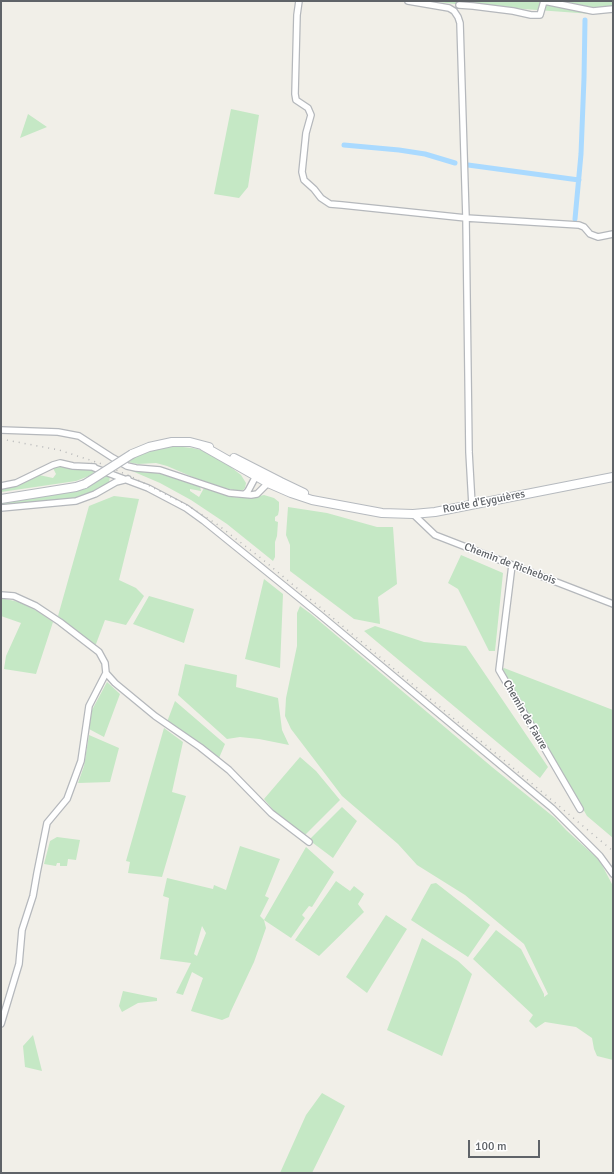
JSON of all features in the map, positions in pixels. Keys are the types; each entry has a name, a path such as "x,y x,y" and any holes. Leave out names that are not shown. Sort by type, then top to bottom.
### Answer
{"main road":[{"name":"Route d'Eyguières","path":"1,499 76,487 85,484 132,454 149,447 160,444 190,442 217,450 261,477 312,500 353,509 382,513 412,514 435,512 560,486 613,477"},
{"name":"Route d'Eyguières","path":"261,477 353,509"}],"street":[{"path":"299,1 297,15 295,94 296,100 308,108 311,115 306,133 302,172 304,180 314,188 321,198 330,204 466,218 579,225 584,227 590,234 598,237 613,234"},
{"path":"408,1 442,6 454,11 458,16 460,24 466,218 469,452 472,505"},
{"path":"454,11 460,3 531,15 540,15 544,1 593,11 613,9"},
{"path":"1,430 68,433 80,436 128,466 160,470 230,493 251,495 258,493 261,477"},
{"path":"1,486 16,483 53,465 60,464 92,467 105,469 148,488 186,508 221,534 552,808 600,856 613,874"},
{"path":"245,494 261,477"},
{"path":"1,508 76,501 95,494 116,482 128,480"},
{"name":"Chemin de Richebois","path":"412,514 435,535 613,604"},
{"name":"Chemin de Faure","path":"512,565 499,670 580,809"},
{"path":"1,595 14,596 36,606 60,622 99,652 105,663 106,673 88,706 81,761 66,799 47,823 34,896 22,930 19,964 1,1024"},
{"path":"106,673 115,683 155,716 195,743 229,770 272,813 310,842"}],"green space":[{"path":"429,1 613,1 613,12 592,14"},
{"path":"231,109 259,115 248,187 239,198 214,194"},
{"path":"28,114 47,127 20,138"},
{"path":"174,446 201,450 227,464 241,475 246,483 245,488 238,491 220,487 156,463 138,464 128,462 138,455 152,450"},
{"path":"59,466 68,468 87,468 96,471 89,476 76,481 1,492 1,489 17,486 32,477 39,475 53,478 56,474 53,468"},
{"path":"125,468 142,472 170,474 200,486 201,491 190,489 190,491 199,497 204,488 232,497 250,498 264,495 274,498 279,502 279,510 278,515 275,517 275,521 278,522 275,542 275,557 273,561 227,524 191,500 160,483"},
{"path":"110,476 109,483 93,493 74,499 1,505 1,501 89,485"},
{"path":"114,496 139,499 119,580 136,588 144,596 126,625 105,620 96,644 93,646 58,616 89,506"},
{"path":"288,507 327,513 377,527 393,527 397,584 378,597 380,624 354,619 290,571 290,545 286,535"},
{"path":"461,555 503,573 495,651 489,651 458,589 448,583"},
{"path":"264,579 283,594 280,668 245,659"},
{"path":"149,596 194,609 184,643 133,624"},
{"path":"1,598 19,602 37,611 53,622 36,674 4,669 6,656 21,623 1,616"},
{"path":"300,606 555,818 597,858 602,865 613,886 613,1060 597,1056 592,1038 576,1027 545,1022 536,1028 529,1021 533,1015 473,959 496,930 521,949 544,994 544,997 548,994 524,944 465,895 417,865 398,844 342,796 291,729 285,716 286,698 297,646 297,613"},
{"path":"375,626 424,642 466,646 548,767 540,778 364,631"},
{"path":"185,664 237,675 236,687 278,698 282,730 289,745 240,737 227,739 178,695"},
{"path":"504,668 613,710 613,838 587,816 502,669"},
{"path":"107,682 120,694 104,737 89,729 92,710"},
{"path":"175,701 225,744 219,758 167,722"},
{"path":"164,728 183,742 172,792 186,796 162,877 128,873 130,862 126,861"},
{"path":"89,735 119,748 110,782 78,783 84,766"},
{"path":"300,757 316,771 340,800 305,835 274,811 264,799"},
{"path":"342,807 357,821 333,858 309,840"},
{"path":"57,837 80,840 76,860 68,859 67,866 60,866 60,863 57,863 56,866 44,864 50,841"},
{"path":"240,846 280,859 265,896 269,898 260,916 264,920 266,928 254,962 229,1017 222,1020 191,1011 203,978 192,972 183,995 176,993 191,963 160,959 169,898 163,896 167,878 213,889 214,885 226,890","holes":["202,926 206,933 197,956 194,954"]},
{"path":"306,847 334,872 312,907 309,906 302,915 305,918 291,938 264,920"},
{"path":"336,881 350,891 354,886 364,894 358,904 364,912 319,956 295,940"},
{"path":"436,883 490,925 468,957 411,920 431,884"},
{"path":"386,915 407,929 367,993 346,977"},
{"path":"422,938 458,961 472,974 442,1056 387,1030"},
{"path":"123,991 157,998 157,1001 138,1003 122,1012 119,1006"},
{"path":"33,1035 42,1071 25,1067 23,1046"},
{"path":"322,1093 345,1106 312,1173 280,1173 306,1115"}],"waterway":[{"path":"575,219 581,154 585,20"},
{"path":"344,145 425,154 455,163"},
{"path":"468,165 579,180"}],"railway":[{"path":"1,439 59,450 102,464 130,476 187,505 218,525 262,559 613,851"}]}
